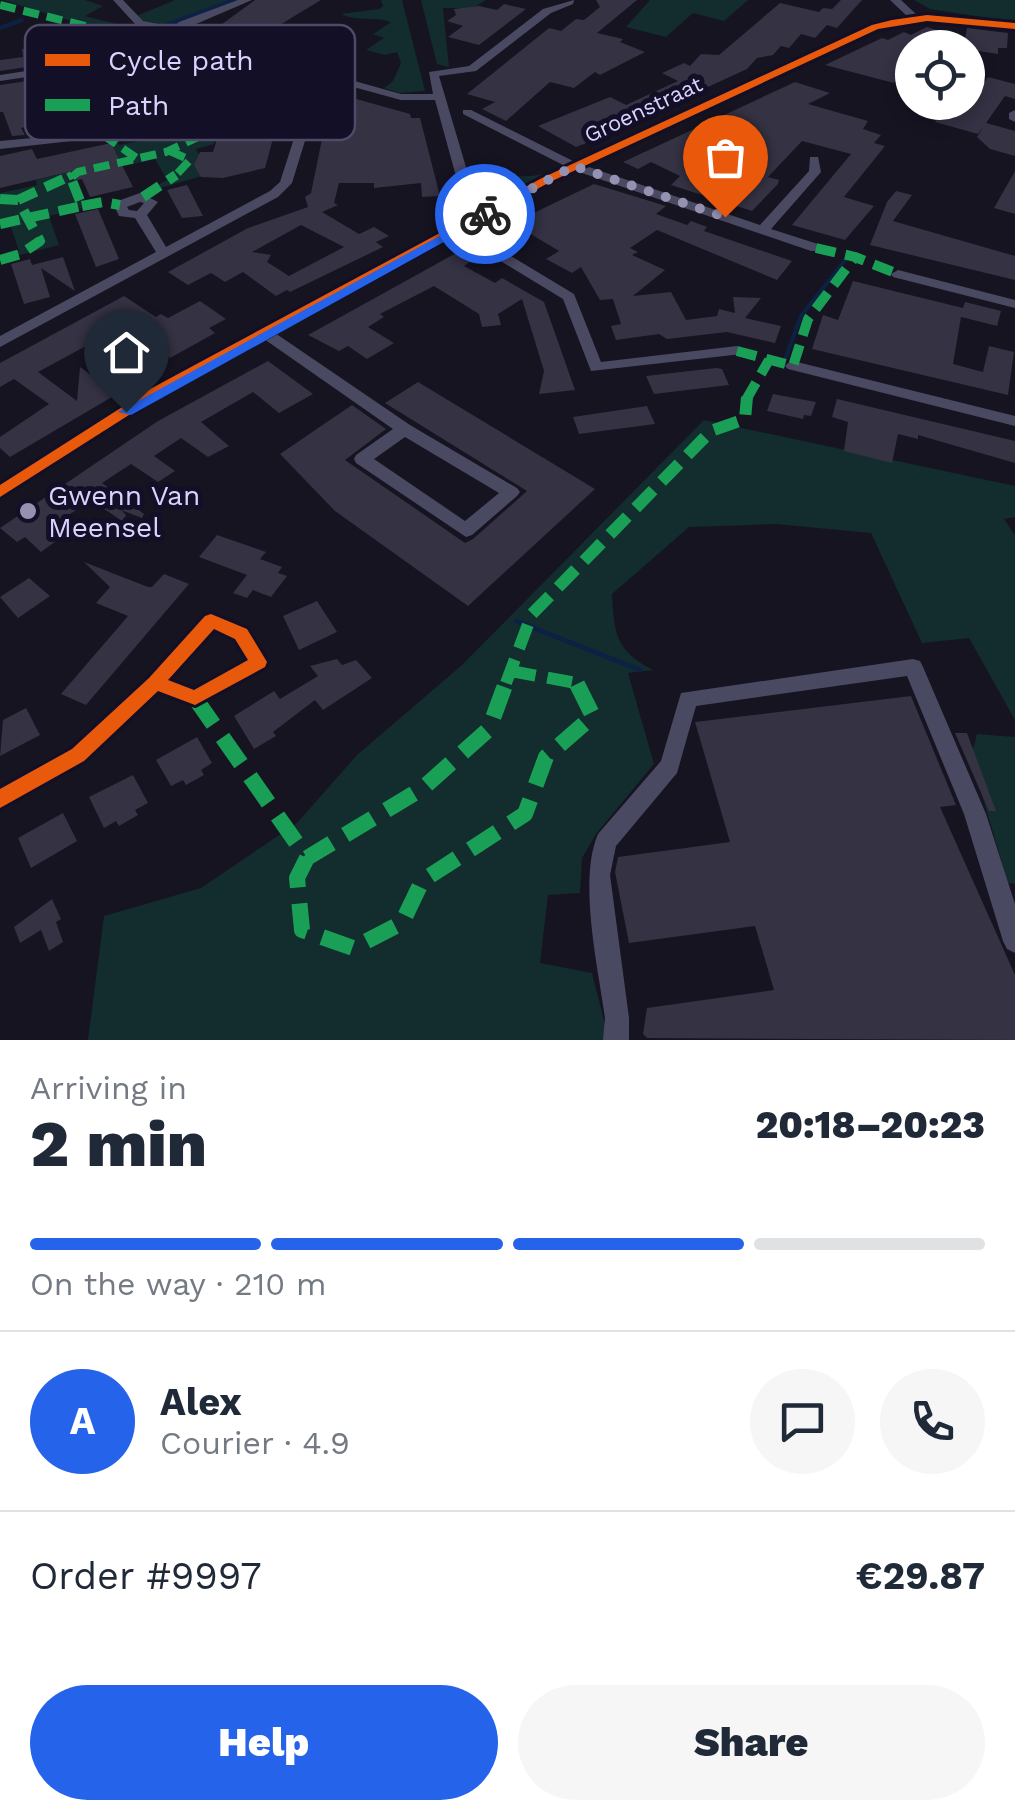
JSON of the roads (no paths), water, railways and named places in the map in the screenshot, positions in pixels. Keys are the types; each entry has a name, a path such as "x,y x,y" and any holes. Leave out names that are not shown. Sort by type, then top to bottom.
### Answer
{"street":[{"path":"118,0 140,23 149,25"},
{"path":"183,25 246,0"},
{"path":"895,0 915,18"},
{"path":"478,218 471,209 433,74 472,68 547,11 570,2"},
{"name":"Groenstraat","path":"0,492 157,391 574,166 875,27 915,18 1015,26"},
{"path":"0,78 25,74"},
{"path":"355,84 413,100 438,97"},
{"path":"466,112 574,166 816,248"},
{"path":"0,145 48,140"},
{"path":"0,342 166,254 286,183 300,140"},
{"path":"763,230 815,172 814,160"},
{"path":"140,215 166,254"},
{"path":"457,229 569,297 596,368 738,352"},
{"path":"898,274 1015,304"},
{"path":"265,333 404,429 511,492 466,530 362,458 404,429"},
{"path":"793,366 1015,421"},
{"path":"0,799 78,755 155,683 211,621 241,634 259,662 195,698 155,683"},
{"path":"616,1040 617,1018 599,875 606,841 670,766 688,699 913,668 975,814 1015,941"}],"waterway":[{"path":"166,25 234,0"},
{"path":"0,28 22,20"},
{"path":"786,357 801,316 846,259"},
{"path":"516,621 640,670"}],"place":[{"name":"Gwenn Van Meensel","path":"28,511"}]}
